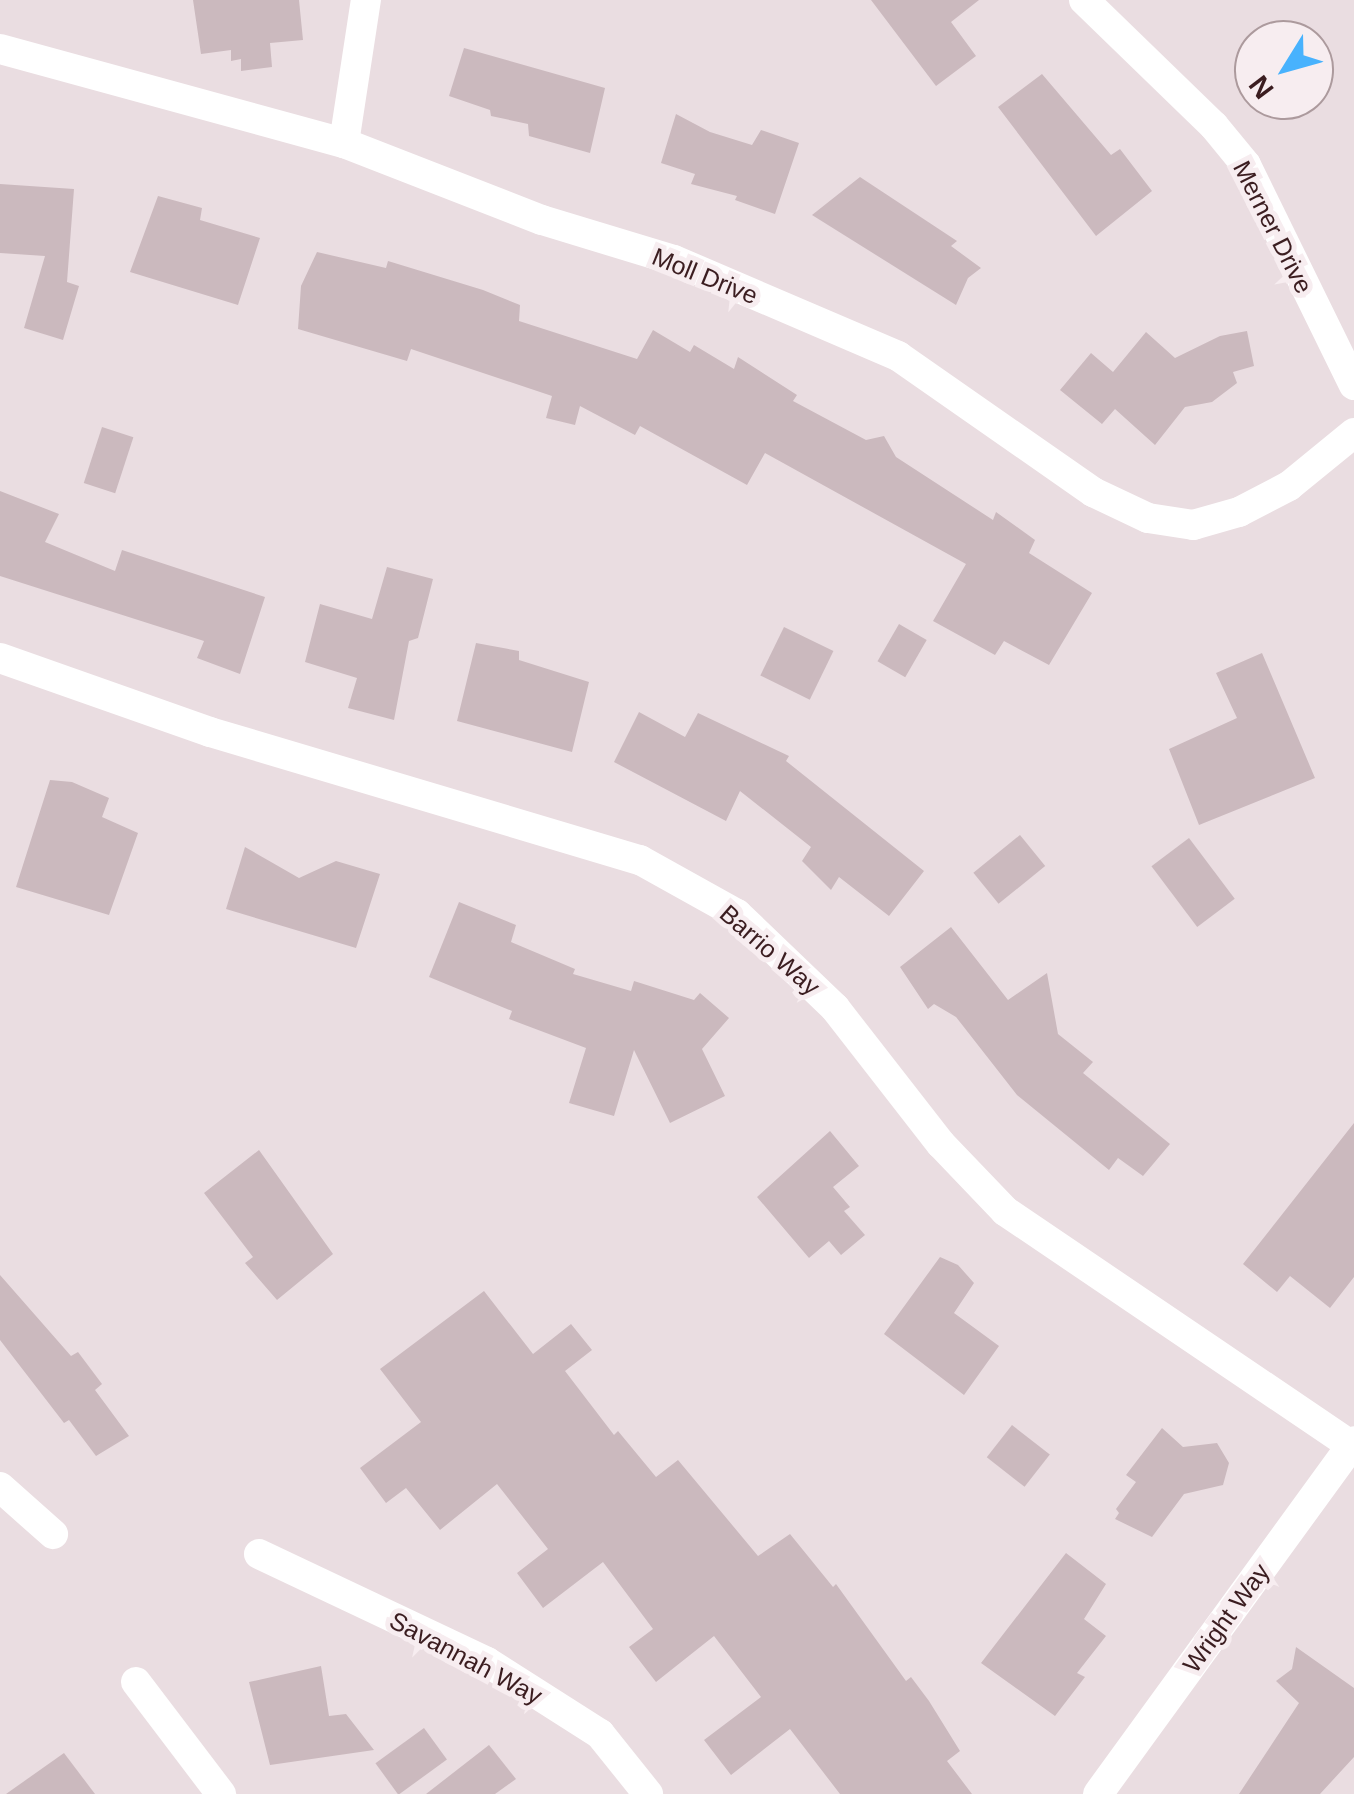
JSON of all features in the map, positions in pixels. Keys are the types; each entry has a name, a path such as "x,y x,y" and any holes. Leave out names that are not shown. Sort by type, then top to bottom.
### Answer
{"street":[{"path":"344,143 366,0"},
{"name":"Merner Drive","path":"1084,0 1214,126 1246,165 1354,385"},
{"name":"Moll Drive","path":"0,49 344,143 542,220 674,260 898,356 1093,492 1148,518 1194,525 1239,512 1289,486 1354,433"},
{"name":"Barrio Way","path":"0,658 210,732 640,860 737,914 836,1008 941,1144 1005,1210 1353,1443"},
{"name":"Wright Way","path":"1098,1794 1353,1443"},
{"path":"0,1487 53,1534"},
{"name":"Savannah Way","path":"259,1554 503,1672 600,1734 648,1794"},
{"path":"136,1682 221,1794"}],"building":[{"path":"193,0 299,0 303,40 270,43 272,67 241,71 241,59 231,61 231,50 201,54"},
{"path":"871,0 979,0 951,22 976,56 936,86"},
{"path":"464,48 605,88 590,153 529,136 528,124 491,116 490,110 449,96"},
{"path":"1042,74 1111,155 1120,149 1152,191 1096,236 998,107"},
{"path":"676,114 710,132 752,145 761,130 799,143 775,214 735,200 737,196 691,184 695,174 661,163"},
{"path":"860,177 957,241 951,246 981,268 968,278 956,305 812,215"},
{"path":"0,184 74,189 67,282 79,286 63,340 24,328 45,256 0,253"},
{"path":"158,196 202,208 200,220 260,238 238,305 130,272"},
{"path":"317,252 386,268 388,261 483,290 520,305 519,321 637,359 653,330 690,352 694,345 734,369 738,357 797,395 793,401 866,440 884,436 896,457 993,520 996,512 1035,540 1029,553 1092,593 1049,665 1004,641 995,655 933,621 966,564 765,453 747,485 640,426 635,435 580,406 575,425 546,418 552,396 411,349 407,361 298,329 301,286"},
{"path":"1247,331 1254,366 1233,372 1237,383 1212,402 1185,407 1155,445 1115,409 1102,424 1060,390 1091,353 1113,372 1146,332 1175,358 1220,336"},
{"path":"102,427 133,437 115,493 84,483"},
{"path":"0,491 59,514 45,542 115,571 122,550 265,597 240,674 197,658 204,641 0,576"},
{"path":"387,567 433,579 418,638 409,641 394,720 348,708 357,678 305,662 320,604 372,619"},
{"path":"899,624 927,640 905,677 878,661"},
{"path":"784,627 833,651 810,700 760,676"},
{"path":"476,643 519,651 519,660 589,682 572,752 457,721"},
{"path":"1262,653 1315,778 1199,825 1169,749 1237,718 1216,673"},
{"path":"639,712 685,737 698,713 789,756 786,761 924,871 889,916 839,877 831,890 802,861 811,847 740,791 726,821 614,762"},
{"path":"50,780 72,782 109,798 102,817 138,833 109,915 16,887"},
{"path":"1020,835 1045,866 999,904 973,873"},
{"path":"1189,838 1235,899 1197,927 1151,866"},
{"path":"245,847 299,878 336,861 380,874 356,948 226,909"},
{"path":"459,902 516,925 511,942 575,969 573,974 631,991 634,981 694,1000 700,993 729,1018 702,1049 725,1096 670,1123 634,1050 614,1116 569,1103 586,1048 509,1019 512,1011 429,977"},
{"path":"951,927 1008,1000 1047,973 1058,1034 1093,1062 1083,1073 1170,1144 1143,1176 1118,1158 1109,1170 1017,1095 956,1017 934,1004 928,1009 900,967"},
{"path":"1354,1123 1354,1277 1330,1308 1290,1276 1277,1292 1243,1264"},
{"path":"830,1131 859,1166 833,1187 850,1207 844,1211 865,1235 841,1255 829,1241 809,1258 757,1197"},
{"path":"259,1150 333,1254 277,1300 245,1263 253,1257 204,1193"},
{"path":"940,1257 958,1265 974,1283 954,1313 999,1346 964,1395 884,1334"},
{"path":"0,1275 71,1356 78,1352 102,1384 95,1390 129,1436 96,1456 69,1420 64,1423 0,1340"},
{"path":"484,1291 533,1354 571,1324 592,1350 565,1371 614,1435 618,1431 656,1477 678,1460 758,1556 790,1534 833,1587 836,1584 906,1681 911,1677 929,1701 960,1751 947,1761 972,1794 840,1794 790,1729 731,1775 704,1740 761,1697 714,1636 656,1682 629,1647 653,1629 603,1562 543,1608 517,1573 548,1549 497,1484 440,1530 406,1488 386,1503 360,1468 421,1422 380,1369"},
{"path":"1012,1425 1050,1455 1025,1487 987,1457"},
{"path":"1162,1428 1183,1447 1217,1443 1229,1463 1223,1485 1184,1494 1152,1537 1115,1519 1119,1513 1116,1509 1136,1482 1126,1475"},
{"path":"1066,1553 1106,1584 1084,1619 1106,1636 1077,1673 1085,1677 1055,1716 981,1663"},
{"path":"1296,1647 1354,1688 1354,1757 1320,1794 1239,1794 1299,1703 1276,1681 1292,1669"},
{"path":"321,1666 329,1716 346,1714 374,1750 270,1765 249,1682"},
{"path":"424,1728 447,1760 400,1794 375,1763"},
{"path":"489,1745 516,1779 495,1794 426,1794"},
{"path":"64,1753 95,1794 6,1794"}]}
